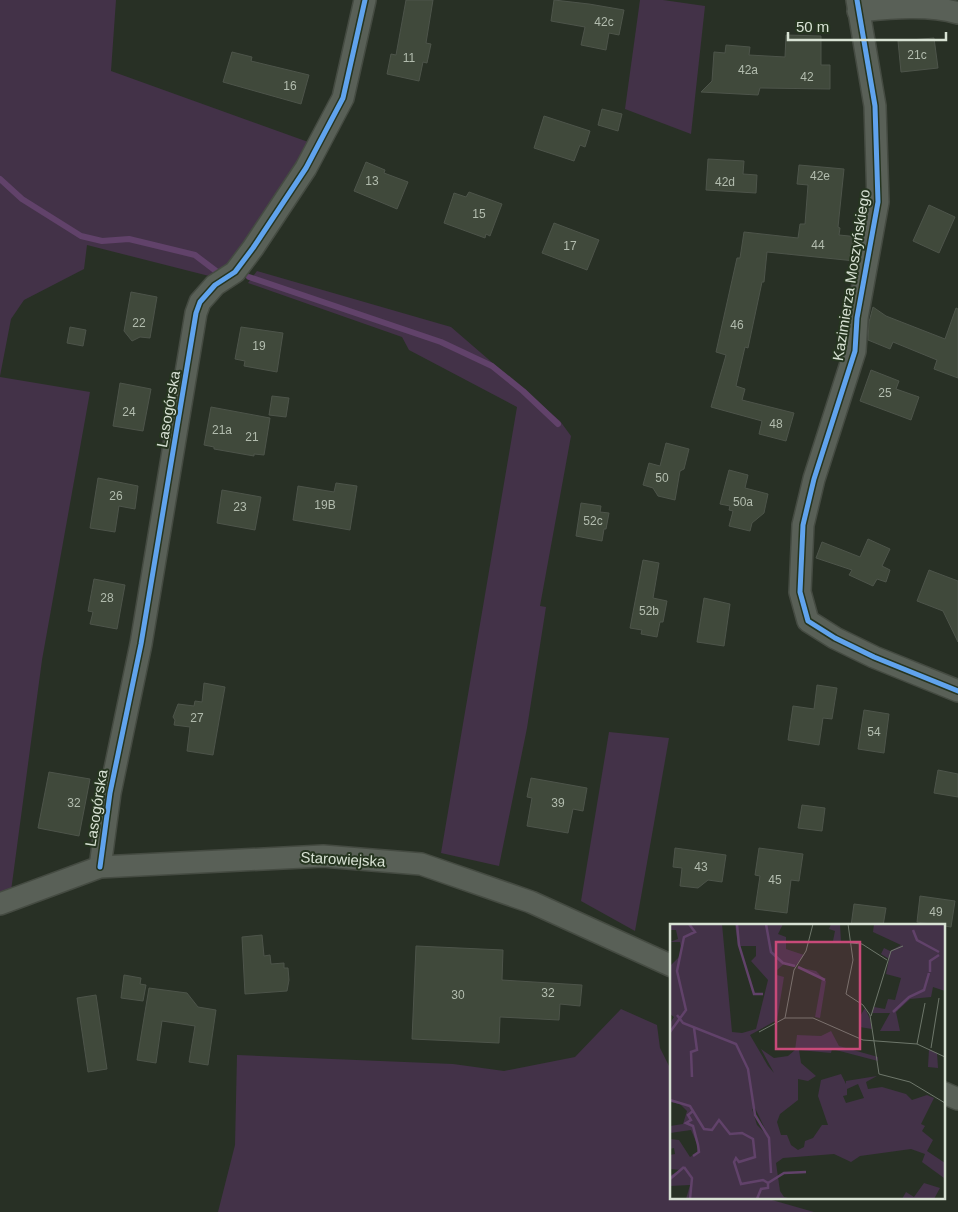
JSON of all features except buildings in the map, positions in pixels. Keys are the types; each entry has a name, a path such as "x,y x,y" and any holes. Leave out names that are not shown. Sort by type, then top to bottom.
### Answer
{"street":[{"name":"Lasogórska","path":"100,868 110,793 141,644 198,307 215,285 235,272 306,168 343,98 364,0"},
{"name":"Kazimierza Moszyńskiego","path":"958,13 857,5 875,106 878,202 857,318 855,351 814,479 802,525 800,556 800,592 808,621 835,638 874,657 958,691"},
{"name":"Starowiejska","path":"0,904 100,868 322,856 421,864 531,902 670,965"},
{"path":"946,1094 958,1099"}],"shaded area":[{"path":"0,0 116,0 111,71 311,143 231,262 213,277 87,245 84,269 24,300 11,319 0,376"},
{"path":"640,0 663,0 705,6 691,134 625,109"},
{"path":"257,271 451,327 560,421 571,436 540,606 546,607 527,728 499,866 441,853 517,407 409,350 402,337 248,283"},
{"path":"0,377 90,392 42,660 11,891 0,896"},
{"path":"609,732 669,738 635,931 581,901"},
{"path":"621,1009 657,1025 660,1048 670,1068 670,1200 772,1200 814,1212 218,1212 235,1145 237,1055 453,1064 504,1071 575,1057"}],"waterway":[{"path":"0,179 22,199 81,236 102,241 129,239 195,255 216,271"},
{"path":"249,277 441,342 492,366 523,391 558,424"}],"cycle path":[{"path":"100,867 110,793 141,644 196,313 200,302 215,285 235,272 306,168 343,98 365,0"},
{"path":"857,0 875,106 878,202 857,318 855,351 814,479 803,525 800,592 808,621 835,638 874,657 958,691"}]}
